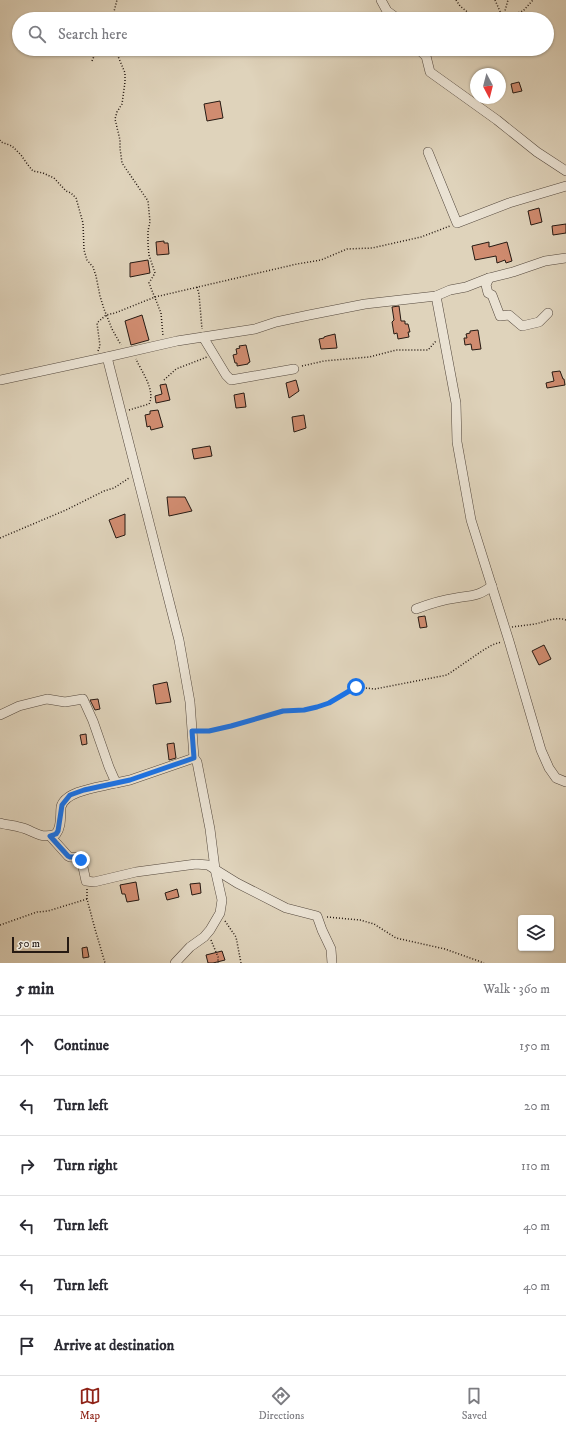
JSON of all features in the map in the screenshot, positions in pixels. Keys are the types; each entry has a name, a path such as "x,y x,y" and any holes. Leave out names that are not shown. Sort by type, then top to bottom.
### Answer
{"street":[{"path":"381,0 388,12"},
{"path":"426,56 430,72 497,120 537,152 566,171"},
{"path":"428,152 457,223 509,203 566,186"},
{"path":"0,380 165,344 255,329 276,322 365,304 436,296 450,290 466,287 489,278 513,272 545,261 566,258"},
{"path":"489,278 486,285 488,293 492,295 500,316 509,315 522,326 538,322 548,313"},
{"path":"436,296 456,403 457,442 471,520 509,641 541,752 556,778 566,782"},
{"path":"203,337 226,375 231,380 294,369"},
{"path":"107,357 178,640 190,702 194,758 197,762 210,829 215,869 222,900 219,914 207,934 190,947 175,963"},
{"path":"416,609 433,602 477,595 492,586"},
{"path":"0,715 19,706 47,699 65,702 83,699 116,782"},
{"path":"0,824 21,827 42,836 56,834 58,831 62,805 70,795 116,782 130,780 194,758"},
{"path":"50,836 68,856 80,858 86,881 94,882 136,872 196,864 208,865 237,883 286,908 317,916 331,949 332,963"}],"path":[{"path":"114,12 117,0"},
{"path":"456,0 460,6 467,12"},
{"path":"495,0 500,12"},
{"path":"505,12 508,0"},
{"path":"523,12 533,0"},
{"path":"92,60 94,56"},
{"path":"118,56 124,73 125,82 122,104 117,112 115,120 120,140 122,163 148,201 150,222 148,231 148,245 154,273 149,283 161,313 162,333 165,344"},
{"path":"0,140 12,146 21,154 33,171 43,173 54,178 66,191 71,193 76,198 83,223 84,250 87,260 93,267 106,314 119,342 130,352 147,383 150,392 151,400 149,404 121,412"},
{"path":"94,360 100,346 97,323 106,314 115,313 155,297 197,286 296,264 321,260 347,249 372,248 421,237 457,223"},
{"path":"197,286 203,337"},
{"path":"294,369 324,361 369,357 396,350 428,350 443,333"},
{"path":"164,380 176,369 214,355"},
{"path":"0,538 104,491 114,488 136,474"},
{"path":"504,627 534,624 561,618 566,620"},
{"path":"192,731 209,731 283,711 304,710 317,707 329,703 356,687 375,689 447,676 472,657 492,645 509,641"},
{"path":"86,881 87,899 105,963"},
{"path":"0,925 37,912 48,911 87,899"},
{"path":"219,914 236,937 241,963"},
{"path":"317,916 336,919 360,920 374,924 396,938 445,949 484,963"},
{"path":"207,934 218,957 218,963"}],"building":[{"path":"519,82 522,91 513,93 511,84"},
{"path":"220,101 223,118 207,121 204,104"},
{"path":"539,208 542,222 531,225 528,211"},
{"path":"566,224 566,233 553,235 552,226"},
{"path":"164,241 164,243 168,243 169,254 157,255 156,242"},
{"path":"489,242 489,247 507,242 512,261 506,263 505,260 497,263 496,256 475,260 472,246"},
{"path":"148,260 150,273 130,277 130,263"},
{"path":"399,306 401,321 405,321 405,324 408,324 410,332 408,332 409,337 398,339 397,333 394,334 392,307"},
{"path":"142,315 149,340 131,345 125,321"},
{"path":"478,330 481,349 472,350 471,344 465,345 464,338 467,338 466,334 470,333 470,331"},
{"path":"335,334 337,348 321,349 319,339"},
{"path":"246,345 250,362 248,364 237,366 233,355 237,354 236,349 240,348 239,346"},
{"path":"560,371 565,385 547,388 546,383 554,381 552,372"},
{"path":"296,380 299,391 289,398 286,383"},
{"path":"166,384 170,400 156,403 155,396 162,394 160,385"},
{"path":"244,393 246,407 236,408 234,395"},
{"path":"158,410 163,427 151,430 150,426 147,427 145,415 150,414 150,411"},
{"path":"304,415 306,428 294,432 292,417"},
{"path":"210,446 212,456 194,459 192,449"},
{"path":"167,497 185,497 192,511 169,516"},
{"path":"125,514 125,535 116,538 109,520"},
{"path":"425,616 427,627 420,628 418,617"},
{"path":"544,645 551,659 539,665 532,651"},
{"path":"167,682 171,702 156,704 153,685"},
{"path":"98,699 100,709 95,710 90,700"},
{"path":"86,734 87,744 82,745 80,735"},
{"path":"174,743 176,758 169,760 167,744"},
{"path":"136,882 139,900 127,902 125,894 122,894 120,885"},
{"path":"200,883 201,893 192,895 190,884"},
{"path":"177,889 179,897 167,900 165,893"},
{"path":"87,947 89,957 83,958 82,948"},
{"path":"222,951 225,960 208,963 206,955"}],"route":[{"path":"81,860 79,857 68,856 50,836 56,834 60,827 62,805 66,798 70,795 84,790 107,786 116,782 130,780 194,758 192,731 209,731 283,711 296,711 317,707 329,703 356,687"}]}
